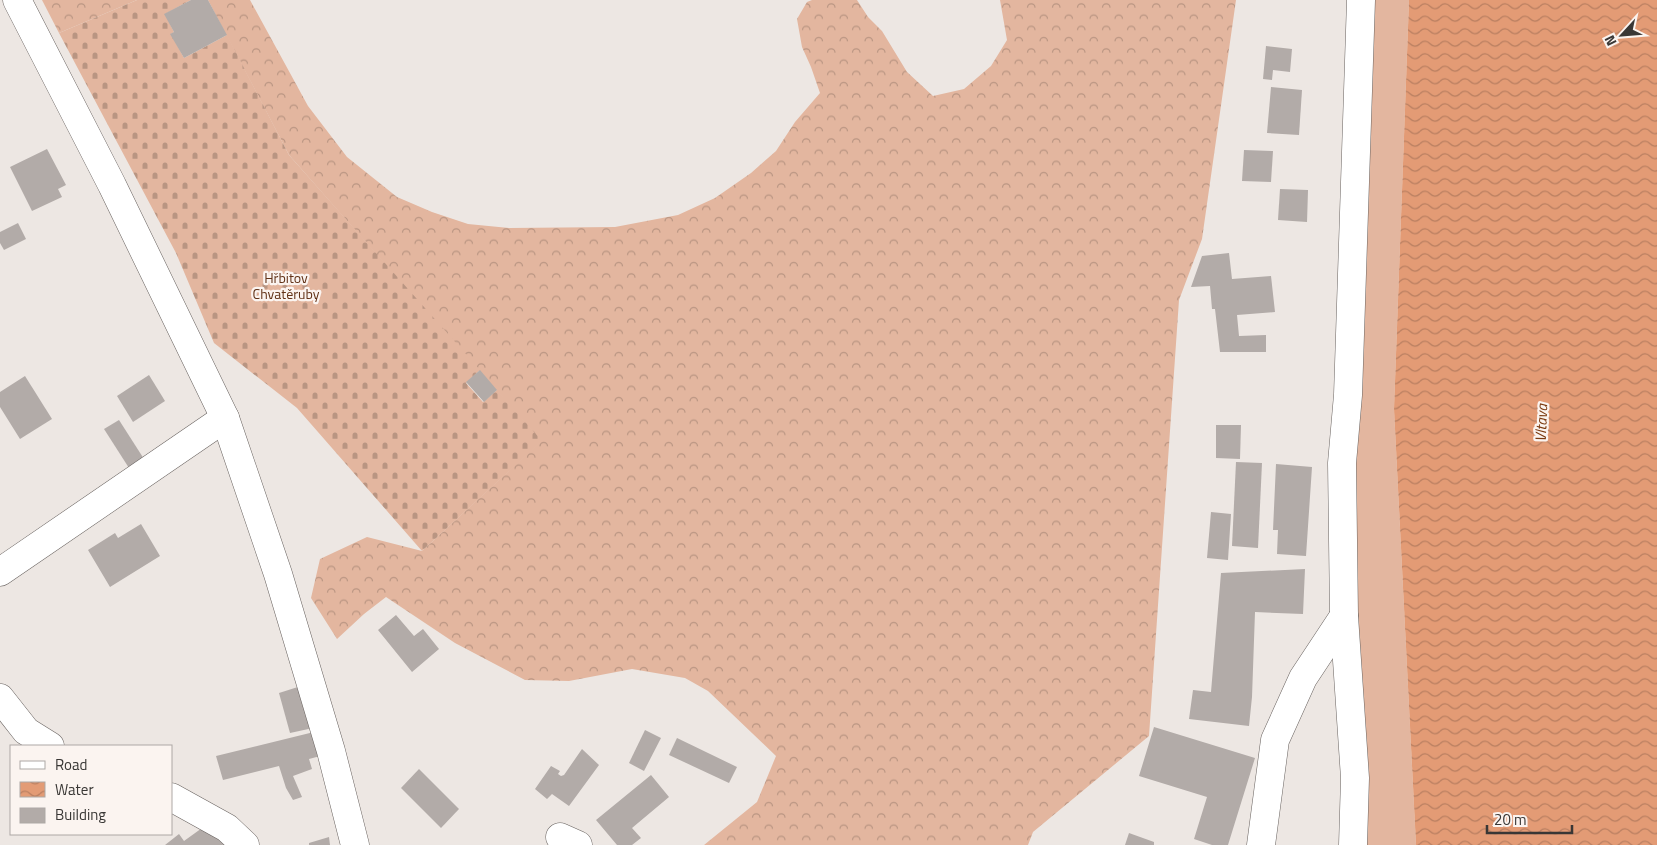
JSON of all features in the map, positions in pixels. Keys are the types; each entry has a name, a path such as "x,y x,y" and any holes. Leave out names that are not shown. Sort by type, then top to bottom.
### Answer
{"street":[{"path":"17,0 112,185 225,418 278,574 331,751 355,845"},
{"path":"1353,845 1355,778 1344,616 1342,463 1348,395 1361,0"},
{"path":"0,572 225,418"},
{"path":"1261,845 1274,740 1303,678 1344,616"},
{"path":"0,698 26,731 48,745"},
{"path":"172,798 227,828 245,845"}],"green space":[{"path":"42,0 137,0 59,33"},
{"name":"Hřbitov Chvatěruby","path":"137,0 191,0 165,14 174,32 171,34 184,58 227,35 289,155 480,370 466,383 483,402 497,390 542,441 422,551 297,408 214,343 176,253 59,33"},
{"path":"208,0 250,0 308,106 347,157 397,197 432,212 468,224 509,228 615,227 678,215 715,198 751,173 776,151 795,122 820,93 802,47 797,19 807,2 812,0 857,0 868,17 882,31 907,72 933,96 964,89 991,66 1007,40 1000,0 1236,0 1202,239 1179,300 1149,736 1033,832 1028,845 704,845 757,802 776,756 708,691 685,678 632,669 569,681 525,680 455,643 386,597 337,639 311,598 320,559 367,537 422,551 541,441 289,155"},
{"path":"1361,0 1409,0 1394,409 1416,845 1353,845 1344,616"}],"water":[{"name":"Vltava","path":"1409,0 1657,0 1657,845 1416,845 1394,409"}],"building":[{"path":"191,0 208,0 227,35 184,58 170,34 174,32 164,14"},
{"path":"1266,46 1292,49 1290,72 1273,70 1272,80 1263,79"},
{"path":"1271,87 1302,90 1299,135 1267,133"},
{"path":"47,149 66,185 58,189 62,197 32,211 10,167"},
{"path":"1244,150 1273,151 1271,182 1242,181"},
{"path":"1280,189 1308,190 1307,222 1278,220"},
{"path":"18,223 26,239 4,250 0,243 0,232"},
{"path":"1229,253 1232,279 1271,276 1275,312 1237,315 1239,336 1266,335 1266,352 1220,352 1210,286 1191,287 1202,256"},
{"path":"480,370 497,390 484,402 466,382"},
{"path":"149,375 165,401 133,422 117,396"},
{"path":"25,376 52,419 20,439 0,407 0,392"},
{"path":"119,420 144,459 129,468 104,429"},
{"path":"1216,425 1241,425 1240,459 1216,458"},
{"path":"1236,462 1262,463 1258,548 1232,546"},
{"path":"1276,464 1312,467 1306,556 1277,554 1278,530 1273,530"},
{"path":"1211,512 1231,514 1228,560 1207,558"},
{"path":"141,524 160,556 110,587 88,550 115,533 118,538"},
{"path":"1305,569 1303,614 1255,612 1249,726 1189,719 1193,690 1211,692 1221,573"},
{"path":"396,615 414,636 423,629 439,649 412,672 378,630"},
{"path":"301,686 313,728 290,733 279,693"},
{"path":"1154,727 1255,758 1228,845 1212,845 1194,839 1207,797 1139,776"},
{"path":"645,730 661,738 644,771 629,763"},
{"path":"318,731 324,755 309,759 312,769 293,776 302,797 293,800 286,788 279,766 223,780 216,756"},
{"path":"677,738 737,767 729,783 669,755"},
{"path":"582,749 599,765 569,806 552,794 547,799 535,789 551,766 560,771 558,774 564,775"},
{"path":"419,769 459,809 441,828 401,788"},
{"path":"651,775 669,797 632,828 641,838 632,845 617,845 596,820"},
{"path":"209,823 225,845 165,845 179,834 184,841"},
{"path":"1129,833 1154,842 1154,845 1125,845"},
{"path":"329,837 330,845 309,845 309,843"}]}
